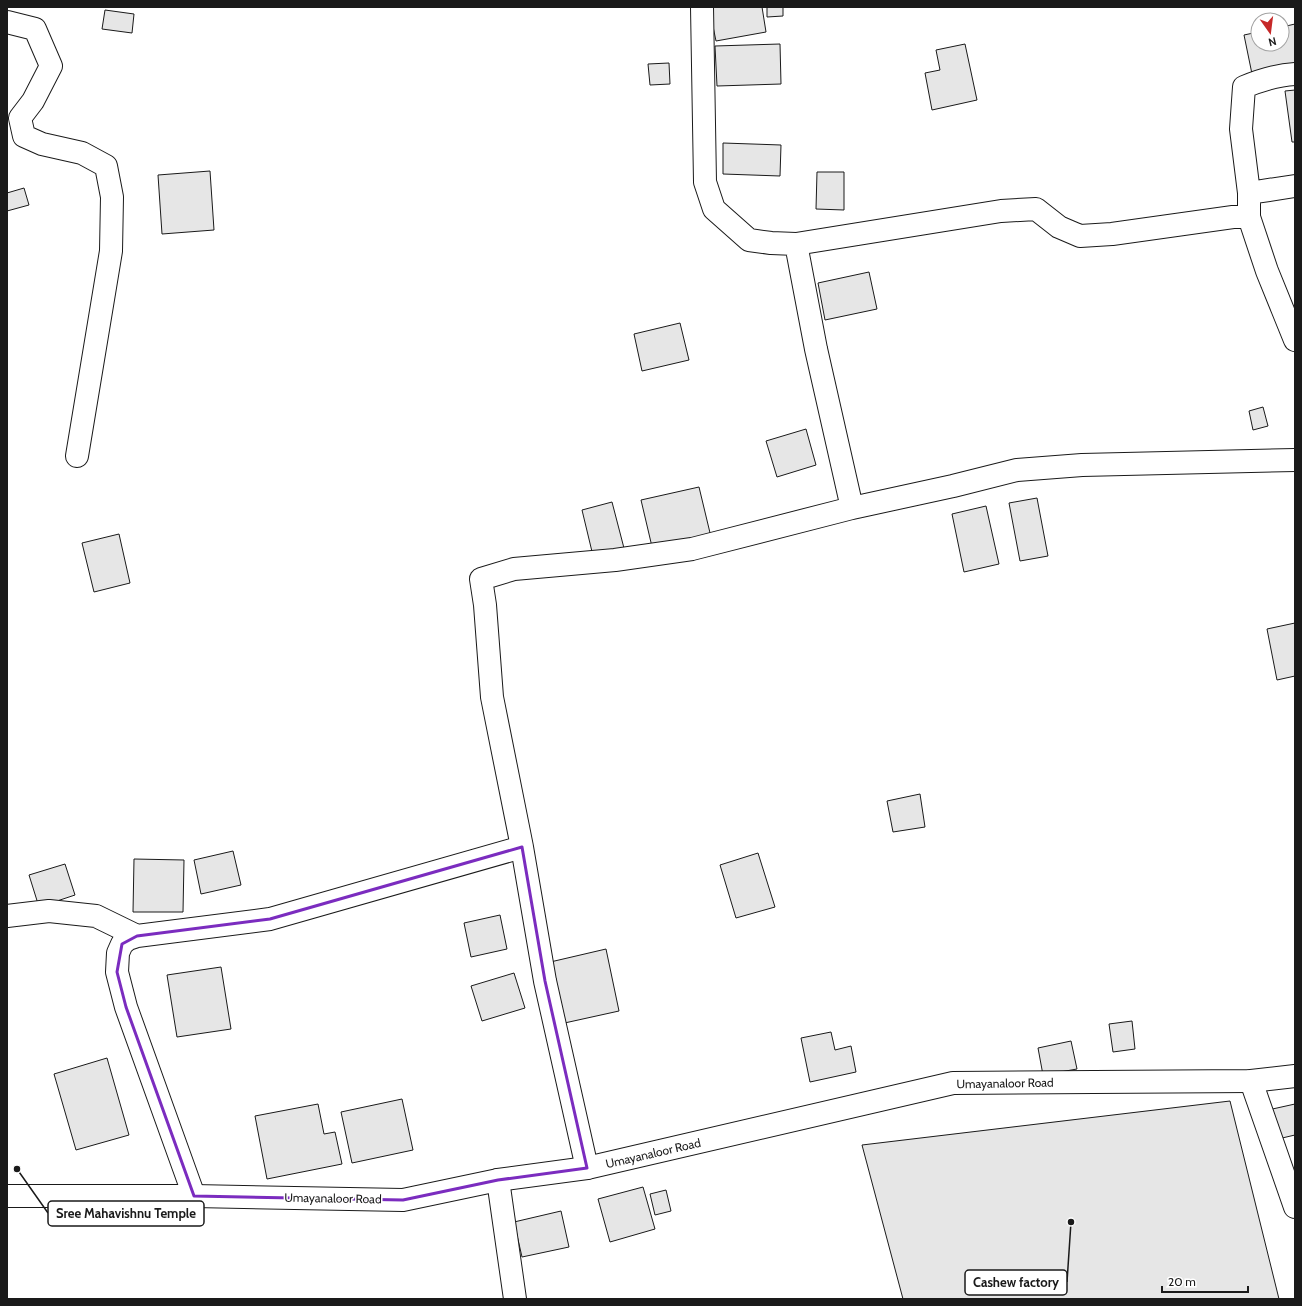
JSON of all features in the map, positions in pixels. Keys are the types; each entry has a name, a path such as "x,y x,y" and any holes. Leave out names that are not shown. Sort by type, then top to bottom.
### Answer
{"street":[{"path":"702,7 705,182 714,210 749,240 796,244 1001,211 1036,209 1059,226 1080,236 1112,234 1233,217 1249,217"},
{"path":"7,22 35,29 51,66 33,101 20,118 24,136 42,144 82,153 106,166 112,197 110,251 77,456"},
{"path":"1295,74 1280,75 1263,79 1244,87 1241,129 1250,193 1249,217 1267,271 1295,340"},
{"path":"1250,193 1295,186"},
{"path":"796,244 816,349 852,508"},
{"path":"587,1168 545,981 522,848 492,697 481,579 514,569 615,560 692,549 852,508 953,486 1017,470 1082,465 1295,460"},
{"path":"194,1196 126,1007 117,972 118,953 122,944 128,939 137,936 270,919 522,848"},
{"path":"7,916 49,910 96,916 137,936"},
{"name":"Umayanaloor Road","path":"7,1196 194,1196 403,1200 498,1180 587,1168 953,1083 1251,1080 1295,1076"},
{"path":"1251,1080 1295,1208"},
{"path":"498,1180 515,1299"}],"highlighted area":[{"path":"522,847 545,981 587,1168 498,1180 403,1200 194,1196 126,1007 117,972 122,944 137,936 270,919"}],"building":[{"path":"709,7 762,7 766,32 716,41"},
{"path":"767,7 783,7 783,16 767,17"},
{"path":"105,10 134,14 132,33 102,29"},
{"path":"1295,24 1295,65 1252,74 1244,35 1250,34 1250,52 1290,52 1290,25"},
{"path":"780,44 781,84 717,86 715,46"},
{"path":"965,44 977,100 932,110 925,73 940,70 936,50"},
{"path":"669,63 670,84 650,85 648,64"},
{"path":"1295,90 1295,142 1292,142 1285,91"},
{"path":"723,143 781,145 780,176 723,174"},
{"path":"210,171 214,230 162,234 158,175"},
{"path":"817,172 844,172 844,210 816,209"},
{"path":"24,188 29,205 7,211 7,193"},
{"path":"869,272 877,309 825,320 818,283"},
{"path":"680,323 689,360 642,371 634,334"},
{"path":"1263,407 1268,426 1253,430 1249,411"},
{"path":"806,429 816,465 777,477 766,441"},
{"path":"699,487 711,537 653,551 641,500"},
{"path":"1037,498 1048,556 1020,561 1009,503"},
{"path":"612,502 625,552 594,560 582,510"},
{"path":"986,506 999,564 964,572 952,514"},
{"path":"119,534 130,583 94,592 82,543"},
{"path":"1295,623 1295,676 1277,680 1267,629"},
{"path":"920,794 925,827 893,832 887,801"},
{"path":"233,851 241,885 201,894 194,860"},
{"path":"758,853 775,907 736,918 720,865"},
{"path":"134,859 184,860 183,912 133,912"},
{"path":"65,864 75,895 39,907 29,875"},
{"path":"500,915 507,949 471,957 464,923"},
{"path":"606,949 619,1011 560,1024 546,963"},
{"path":"221,967 231,1029 177,1037 167,975"},
{"path":"514,973 525,1008 482,1021 471,986"},
{"path":"1132,1021 1135,1049 1113,1052 1109,1024"},
{"path":"831,1032 835,1050 851,1046 856,1072 810,1082 801,1038"},
{"path":"1071,1041 1077,1069 1043,1075 1038,1048"},
{"path":"107,1058 129,1135 76,1150 54,1074"},
{"path":"402,1099 413,1150 352,1163 341,1112"},
{"path":"1230,1101 1279,1299 903,1299 862,1145"},
{"path":"318,1104 324,1134 335,1132 342,1164 267,1179 255,1116"},
{"path":"1295,1104 1295,1135 1265,1142 1259,1112"},
{"path":"643,1187 655,1229 610,1242 598,1199"},
{"path":"666,1190 671,1211 655,1215 650,1194"},
{"path":"561,1211 569,1247 522,1257 514,1222"}],"place":[{"name":"Sree Mahavishnu Temple","path":"17,1169"},
{"name":"Cashew factory","path":"1071,1222"}]}
